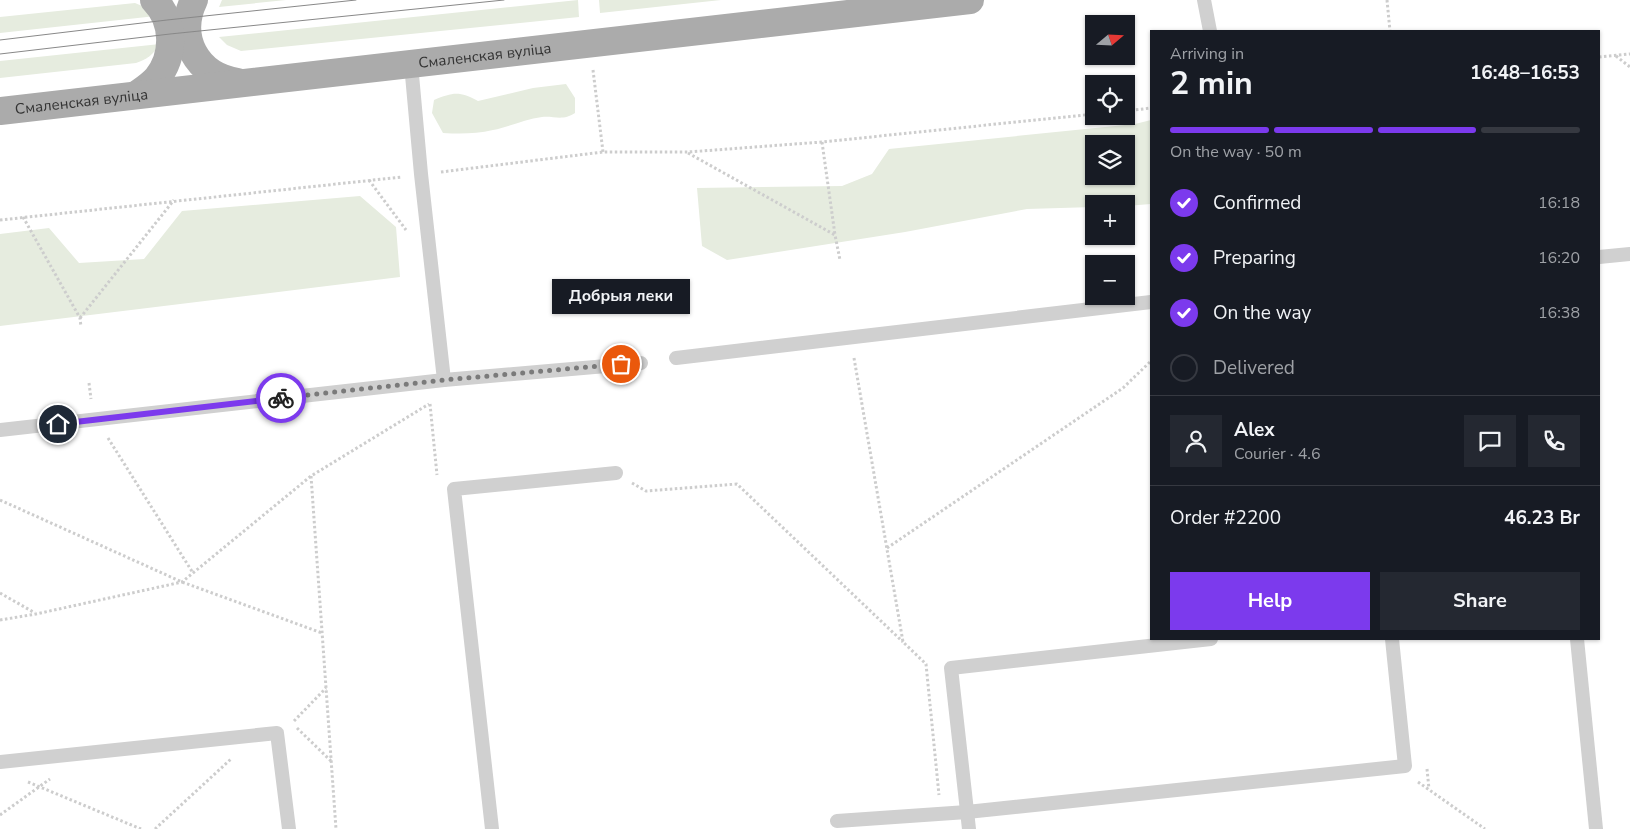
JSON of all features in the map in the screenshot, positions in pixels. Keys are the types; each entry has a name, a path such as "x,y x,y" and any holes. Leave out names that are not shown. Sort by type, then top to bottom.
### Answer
{"main road":[{"path":"136,95 148,88 157,78 169,54 169,28 165,15 154,0"},
{"path":"194,0 187,24 188,39 193,53 202,65 213,74 227,80 242,82"},
{"name":"Смаленская вуліца","path":"0,110 970,0"}],"lane":[{"path":"1204,0 1210,30"},
{"path":"411,64 444,380"},
{"path":"1600,257 1630,254"},
{"path":"676,358 1150,302"},
{"path":"0,430 444,380 641,362"},
{"path":"492,829 454,489 616,473"},
{"path":"969,829 951,668 1201,640"},
{"path":"837,821 967,812 1405,766 1392,640"},
{"path":"1577,640 1596,829"},
{"path":"0,762 277,733 289,829"}],"path":[{"path":"1387,0 1390,30"},
{"path":"1600,57 1630,54"},
{"path":"1615,55 1630,67"},
{"path":"593,70 603,152"},
{"path":"1135,110 1150,108"},
{"path":"0,220 369,180 603,152 688,152 822,142 1085,115"},
{"path":"822,142 840,260"},
{"path":"688,152 835,235"},
{"path":"369,180 407,231"},
{"path":"80,318 174,200"},
{"path":"23,217 80,318 81,327"},
{"path":"851,337 903,642"},
{"path":"887,548 1123,388 1150,362"},
{"path":"0,620 182,582 311,476 430,404 444,380"},
{"path":"90,383 92,405"},
{"path":"96,420 194,573"},
{"path":"616,473 646,491 737,484 926,664 942,814"},
{"path":"311,476 336,829"},
{"path":"0,500 182,582 322,632"},
{"path":"0,593 36,614"},
{"path":"292,723 331,761"},
{"path":"155,829 258,735"},
{"path":"0,815 87,752"},
{"path":"24,780 141,829"}],"shaded area":[{"path":"222,0 286,0 219,7"},
{"path":"578,0 579,17 241,51 227,45 219,37"},
{"path":"599,0 721,0 600,13"},
{"path":"135,3 147,8 156,16 0,33 0,17"},
{"path":"160,44 150,56 136,63 0,78 0,61"},
{"path":"566,84 575,98 575,113 567,117 542,117 529,119 499,129 456,134 443,133 432,113 434,100 446,95 461,94 478,101 533,88"},
{"path":"1150,120 1150,204 1135,205 1135,195 1085,195 1085,207 1027,209 905,232 727,260 702,246 697,188 842,186 872,174 889,149 1135,125"},
{"path":"360,196 396,227 400,277 0,326 0,234 49,228 79,263 144,259 182,211"}],"tram line":[{"path":"0,40 356,0"},
{"path":"0,54 170,34 504,0"}],"way so far":[{"path":"281,398 444,380 621,364"}],"place":[{"name":"Добрыя леки","path":"621,364"}],"route":[{"path":"58,424 281,398"}]}
